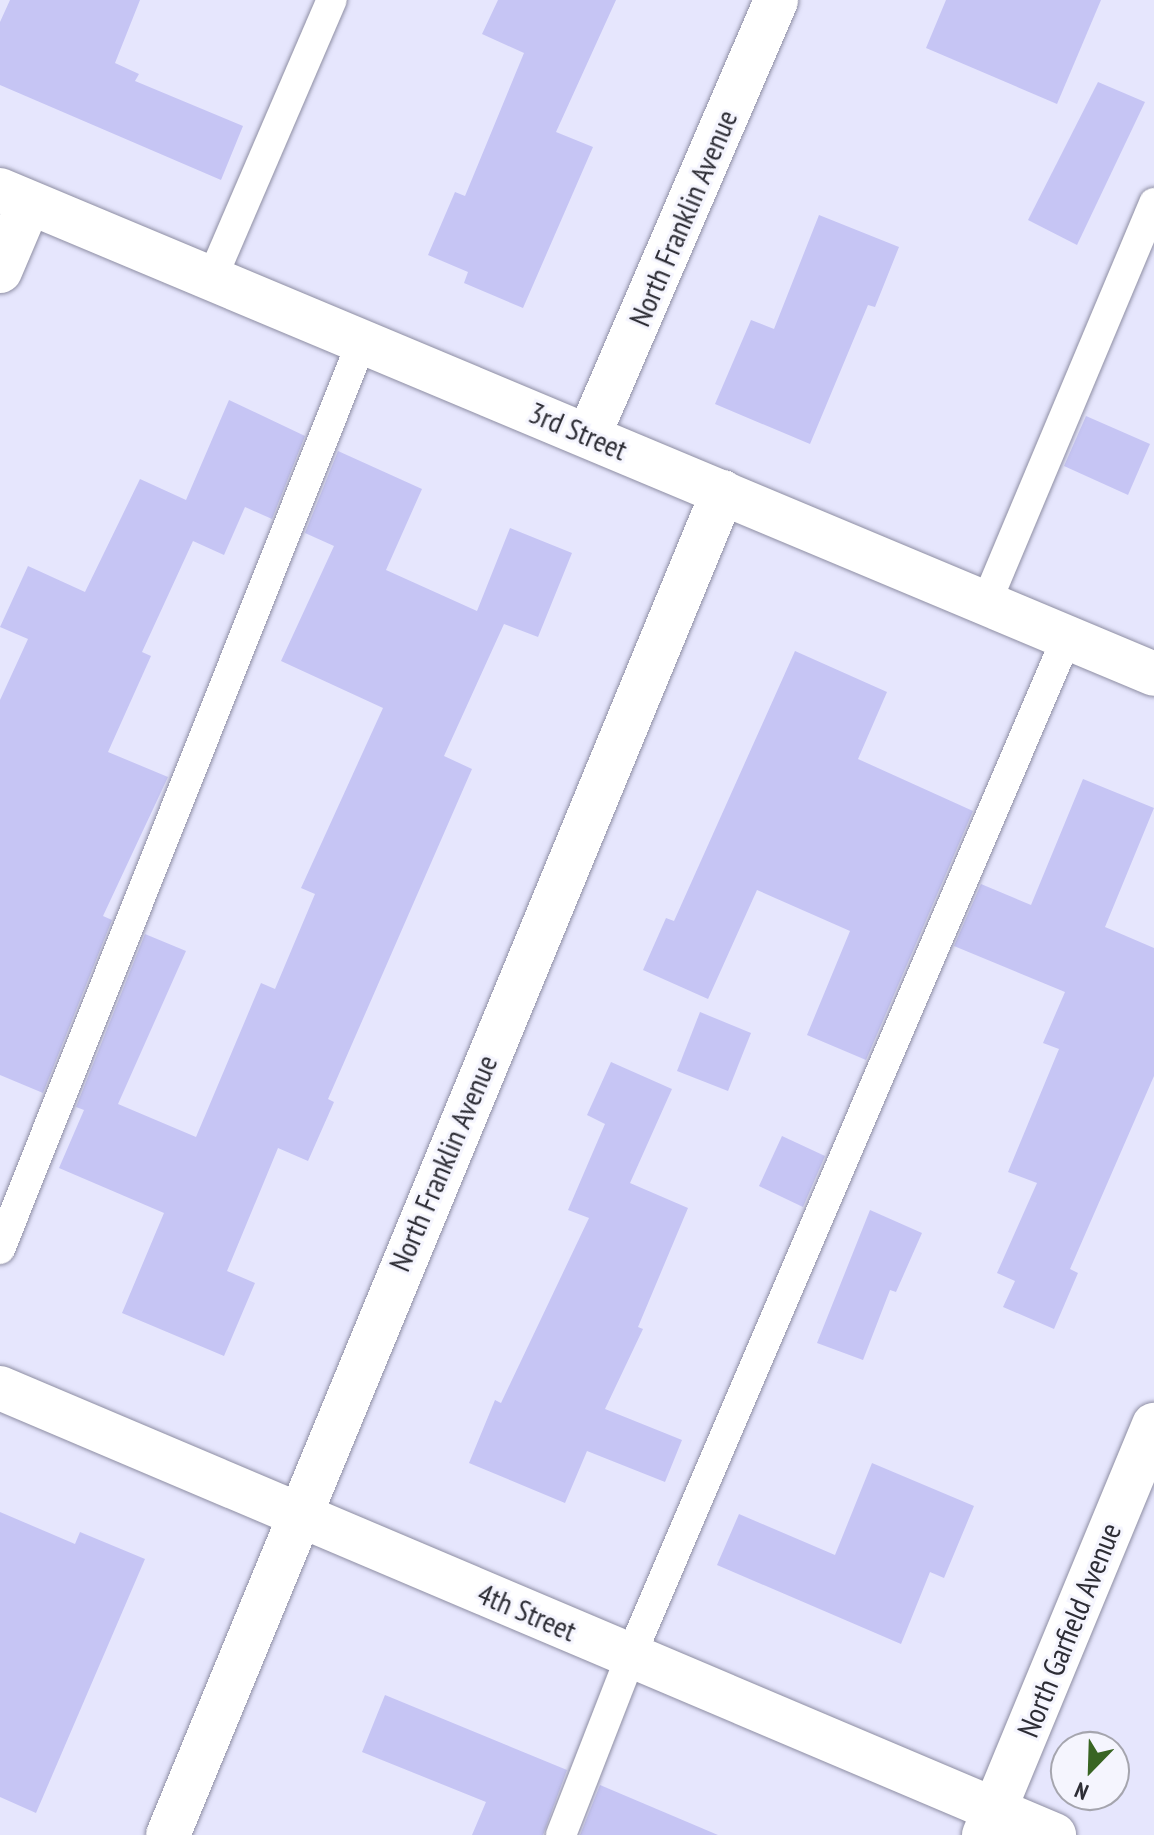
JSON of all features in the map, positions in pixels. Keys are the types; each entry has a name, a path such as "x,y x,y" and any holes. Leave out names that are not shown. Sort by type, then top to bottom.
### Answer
{"street":[{"name":"North Franklin Avenue","path":"589,435 776,0"},
{"name":"3rd Street","path":"15,196 1154,674"},
{"path":"0,271 15,196"},
{"name":"North Franklin Avenue","path":"168,1835 297,1515 723,492"},
{"name":"4th Street","path":"0,1388 631,1655 989,1822 1054,1835"},
{"name":"North Garfield Avenue","path":"989,1822 1154,1425"}],"lane":[{"path":"212,278 332,0"},
{"path":"986,603 1154,203"},
{"path":"0,1249 362,341"},
{"path":"561,1835 631,1655 1067,637"}],"building":[{"path":"10,0 140,0 115,63 139,74 135,81 243,126 221,180 0,85 0,22"},
{"path":"498,0 616,0 556,132 593,147 523,308 464,283 468,272 428,255 455,192 465,196 524,53 482,34"},
{"path":"946,0 1101,0 1057,104 926,48"},
{"path":"1098,82 1145,102 1077,245 1028,220"},
{"path":"819,215 899,247 875,307 868,305 810,444 715,404 751,320 774,329"},
{"path":"229,400 305,436 272,519 245,507 224,555 193,541 142,652 151,656 108,752 168,777 103,916 112,920 43,1093 0,1075 0,700 28,639 0,627 28,566 85,592 140,479 186,500"},
{"path":"1086,416 1150,444 1128,495 1064,466"},
{"path":"338,451 422,489 386,570 477,611 510,528 572,553 538,637 504,624 444,756 472,769 328,1099 334,1102 308,1161 278,1148 227,1271 255,1283 224,1356 122,1313 164,1213 59,1168 84,1110 76,1107 145,934 186,951 118,1104 196,1137 261,983 275,989 315,894 301,888 383,708 281,661 334,546 305,533"},
{"path":"795,651 887,692 858,759 973,811 866,1060 807,1035 850,931 757,890 708,999 643,970 666,918 674,921"},
{"path":"1083,779 1154,808 1105,927 1154,948 1154,1076 1070,1269 1078,1273 1054,1329 1003,1307 1015,1281 997,1273 1037,1183 1008,1172 1059,1049 1043,1043 1065,992 954,946 981,884 1031,905"},
{"path":"700,1012 751,1033 728,1091 677,1071"},
{"path":"611,1062 672,1089 630,1183 688,1208 638,1327 643,1329 605,1409 682,1440 665,1482 587,1451 565,1503 469,1463 495,1400 501,1403 589,1218 568,1210 605,1124 587,1115"},
{"path":"782,1136 825,1156 803,1207 759,1186"},
{"path":"870,1210 922,1233 896,1292 890,1290 863,1360 817,1343"},
{"path":"872,1463 974,1506 944,1578 930,1572 901,1644 717,1565 739,1514 835,1555"},
{"path":"0,1512 75,1544 80,1532 145,1559 36,1813 0,1797"},
{"path":"385,1695 567,1770 543,1835 472,1835 486,1802 362,1752"},
{"path":"600,1785 718,1835 580,1835"}]}
